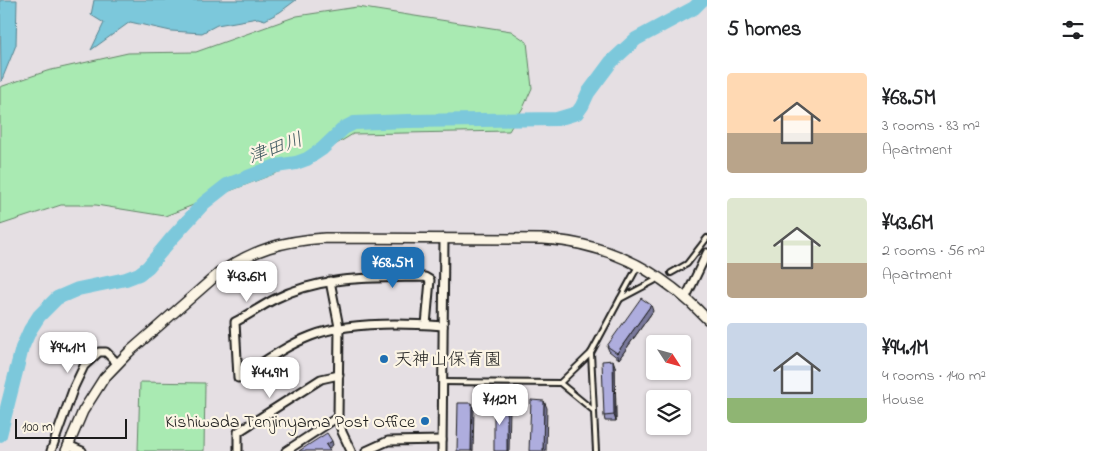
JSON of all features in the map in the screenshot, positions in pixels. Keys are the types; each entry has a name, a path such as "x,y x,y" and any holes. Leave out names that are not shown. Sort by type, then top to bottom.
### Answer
{"street":[{"path":"82,451 67,448 76,424 93,394 118,363 218,274 236,261 257,250 301,240 326,238 444,238 558,240 602,250 639,265 658,276 686,297 707,319"},
{"path":"442,451 444,238"},
{"path":"686,297 707,253"},
{"path":"426,325 430,280 425,277 355,278 330,281 274,299 235,322 238,378 288,346 312,335 339,327 367,325 443,326"},
{"path":"330,281 339,327 338,417 342,432 351,451"},
{"path":"51,451 74,387 84,366 99,352 106,352 118,363"},
{"path":"238,451 238,432 321,379 339,375"},
{"path":"286,451 338,417"},
{"path":"366,451 388,441 442,440"}],"lane":[{"path":"671,274 687,264 707,238"},
{"path":"560,383 591,353 639,265"},
{"path":"620,299 654,281"},
{"path":"591,353 596,451"},
{"path":"442,382 560,383 594,411"}],"green space":[{"path":"357,7 511,31 527,42 532,88 509,131 353,134 310,160 165,216 96,205 61,205 0,225 0,87 47,71 128,53 196,52 297,16"},
{"path":"140,382 205,383 204,451 138,451"}],"water":[{"path":"0,0 17,0 16,45 1,82"},
{"path":"94,0 296,0 265,20 258,18 217,25 202,33 171,31 130,22 91,50 104,23 91,15"}],"building":[{"path":"641,298 651,305 617,353 607,346"},
{"path":"613,360 614,415 604,416 602,361"},
{"path":"494,400 507,401 507,451 494,451"},
{"path":"531,400 544,401 543,451 529,451"},
{"path":"458,403 472,403 471,451 457,451"},
{"path":"327,433 332,441 326,445 330,451 299,451"}],"waterway":[{"name":"津田川","path":"0,435 22,348 39,316 57,298 78,289 126,279 139,274 148,267 204,203 227,185 276,166 307,159 322,149 344,128 354,123 557,119 577,113 588,93 611,62 636,39 694,8 702,0"}],"place":[{"name":"天神山保育園","path":"384,359"},
{"name":"Kishiwada Tenjinyama Post Office","path":"425,421"}]}
